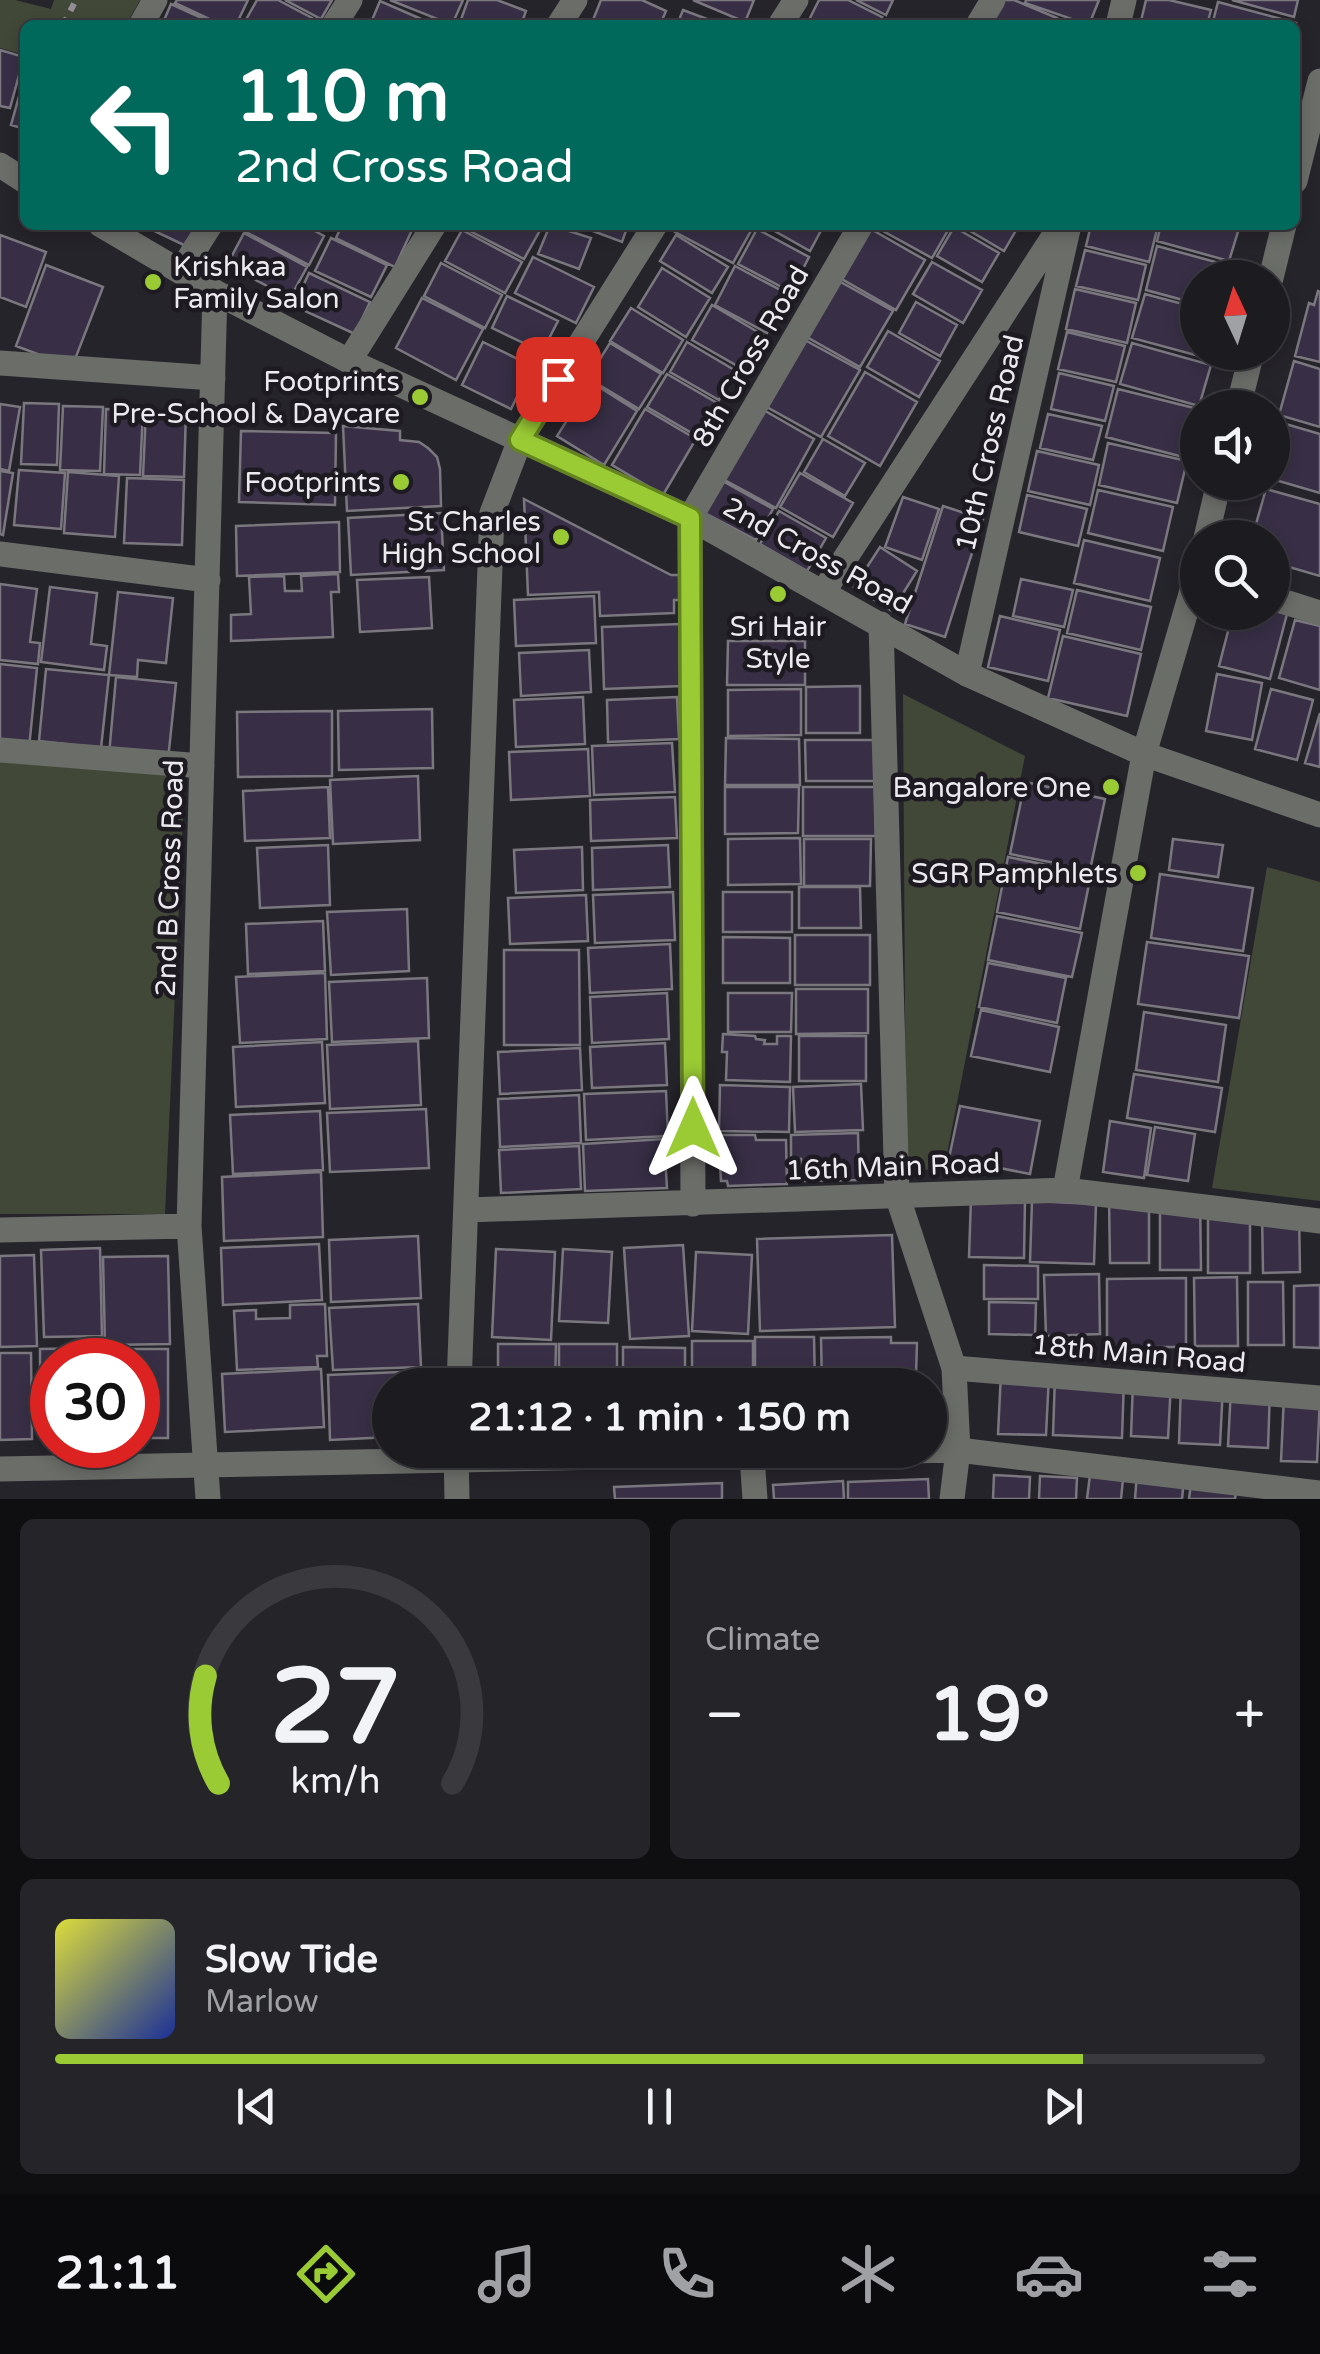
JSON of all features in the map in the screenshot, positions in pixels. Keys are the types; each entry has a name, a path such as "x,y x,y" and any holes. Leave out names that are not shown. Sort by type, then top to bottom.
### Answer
{"street":[{"path":"1300,161 1320,81"},
{"name":"2nd Cross Road","path":"110,230 215,292 349,361 690,518 967,674 1144,754 1320,816"},
{"path":"182,270 207,230"},
{"path":"349,361 431,230"},
{"path":"460,1368 492,513 520,440 652,230"},
{"name":"8th Cross Road","path":"690,518 858,230"},
{"path":"824,591 1058,230"},
{"name":"10th Cross Road","path":"967,674 1068,230"},
{"path":"1275,260 1283,230"},
{"name":"2nd B Cross Road","path":"206,1466 189,1226 215,292"},
{"path":"0,363 213,378"},
{"path":"690,518 693,1204"},
{"path":"0,554 208,580"},
{"path":"1290,604 1320,613"},
{"path":"881,624 897,1194 954,1368 958,1450 952,1499"},
{"path":"1065,1190 1144,754 1180,630"},
{"path":"0,750 202,766"},
{"name":"16th Main Road","path":"466,1210 1065,1190 1320,1221"},
{"path":"0,1230 189,1226"},
{"name":"18th Main Road","path":"954,1368 1320,1398"},
{"path":"947,1450 1320,1493"},
{"path":"0,1469 206,1466 372,1458"},
{"path":"206,1466 208,1499"},
{"path":"456,1468 457,1499"},
{"path":"753,1468 755,1499"}],"green space":[{"path":"0,0 51,9 54,0 140,0 129,20 20,20 20,54 0,48"},
{"path":"903,694 1025,756 944,1169 906,1170"},
{"path":"0,759 185,771 165,1214 0,1214"},
{"path":"1267,867 1320,882 1320,1201 1212,1188"}],"building":[{"path":"248,0 238,20 211,20 175,3"},
{"path":"257,0 278,0 312,18 311,20 246,20"},
{"path":"285,0 332,0 321,19"},
{"path":"390,0 463,0 454,20 440,20"},
{"path":"468,0 497,0 526,11 523,20 461,20"},
{"path":"601,0 642,0 666,11 662,20 593,20"},
{"path":"693,0 754,0 746,20"},
{"path":"819,0 848,0 882,17 880,20 809,20"},
{"path":"856,0 893,0 886,15"},
{"path":"1002,0 1014,0 1057,18 1056,20 993,20"},
{"path":"1099,0 1091,20 1074,20 1025,3"},
{"path":"1146,0 1169,0 1211,10 1208,20 1141,20"},
{"path":"1232,0 1298,0 1294,17"},
{"path":"380,1 424,20 372,20"},
{"path":"1218,2 1285,20 1213,20"},
{"path":"171,4 206,20 164,20"},
{"path":"683,10 710,20 679,20"},
{"path":"0,50 20,56 20,72 10,108 0,106"},
{"path":"20,93 20,128 11,125"},
{"path":"152,230 194,230 186,246"},
{"path":"313,230 324,236 309,265 244,231"},
{"path":"340,230 412,230 395,267 336,238"},
{"path":"462,230 522,262 505,293 445,261"},
{"path":"468,230 540,230 524,259"},
{"path":"548,230 566,230 591,238 579,269 538,254"},
{"path":"590,230 626,230 622,242"},
{"path":"676,230 751,230 733,263"},
{"path":"756,230 809,257 791,292 738,264"},
{"path":"773,230 821,230 810,251"},
{"path":"868,230 925,260 896,310 840,278"},
{"path":"884,230 948,230 932,258"},
{"path":"952,230 959,230 999,253 982,282 937,256"},
{"path":"968,230 1016,230 1004,251"},
{"path":"1090,230 1157,230 1149,262 1086,246"},
{"path":"1160,230 1238,230 1229,260 1157,241"},
{"path":"244,233 307,267 290,298 227,265"},
{"path":"0,235 46,252 26,307 0,297"},
{"path":"676,235 728,267 712,293 660,261"},
{"path":"331,238 387,265 371,297 315,271"},
{"path":"1157,246 1208,260 1180,260 1180,299 1146,290"},
{"path":"1085,250 1146,265 1138,300 1076,286"},
{"path":"533,257 594,287 576,323 515,293"},
{"path":"932,262 982,290 963,323 913,294"},
{"path":"441,263 502,295 485,328 424,296"},
{"path":"46,265 103,287 72,367 16,346"},
{"path":"735,266 788,294 767,333 715,305"},
{"path":"662,268 710,298 686,337 638,307"},
{"path":"309,273 370,302 355,334 294,306"},
{"path":"837,280 893,311 860,367 805,336"},
{"path":"1075,289 1136,303 1127,343 1066,329"},
{"path":"1318,291 1320,362 1295,356 1309,303 1314,305"},
{"path":"1145,294 1180,303 1180,351 1132,338"},
{"path":"507,296 558,321 542,352 492,328"},
{"path":"422,298 483,329 456,380 396,348"},
{"path":"916,302 957,325 940,356 899,333"},
{"path":"712,305 768,338 748,372 692,340"},
{"path":"631,308 683,340 663,373 610,341"},
{"path":"888,331 940,361 919,397 867,367"},
{"path":"1067,332 1125,346 1116,382 1058,369"},
{"path":"803,339 860,370 821,437 765,406"},
{"path":"483,342 532,366 511,409 462,385"},
{"path":"687,342 736,371 719,400 670,372"},
{"path":"610,343 661,374 639,409 588,378"},
{"path":"1132,343 1180,356 1180,370 1210,370 1204,390 1180,390 1180,401 1120,384"},
{"path":"1294,361 1320,369 1320,427 1290,418 1290,390 1286,390"},
{"path":"865,372 917,402 880,466 828,436"},
{"path":"1059,373 1114,386 1105,421 1051,409"},
{"path":"667,374 717,403 697,436 647,407"},
{"path":"591,382 637,411 604,465 557,436"},
{"path":"1118,389 1180,404 1180,456 1106,437"},
{"path":"24,403 59,404 57,465 21,464"},
{"path":"0,404 20,407 9,471 0,469"},
{"path":"63,406 103,407 100,471 60,470"},
{"path":"760,408 814,439 776,508 721,478"},
{"path":"106,409 143,410 140,475 104,474"},
{"path":"645,409 696,439 663,495 612,465"},
{"path":"146,411 186,412 184,477 143,476"},
{"path":"1048,414 1102,426 1093,460 1040,448"},
{"path":"1290,425 1320,434 1320,493 1290,484"},
{"path":"343,426 400,431 400,440 419,442 428,448 437,457 440,469 441,506 347,511"},
{"path":"241,431 336,433 335,505 239,502"},
{"path":"823,439 865,463 845,496 804,472"},
{"path":"1108,443 1180,459 1177,503 1099,485"},
{"path":"1037,451 1099,465 1090,505 1028,491"},
{"path":"19,470 65,473 61,529 14,525"},
{"path":"0,471 13,473 3,535 0,534"},
{"path":"68,472 119,476 115,537 64,533"},
{"path":"800,473 853,503 833,537 780,507"},
{"path":"127,478 184,480 182,545 124,543"},
{"path":"719,479 773,509 756,540 701,511"},
{"path":"1098,490 1173,507 1163,551 1088,533"},
{"path":"1027,495 1087,509 1078,546 1019,532"},
{"path":"1290,496 1320,504 1320,576 1290,567 1290,520 1257,520 1263,500 1290,500"},
{"path":"903,497 939,509 922,560 885,547"},
{"name":"St Charles High School","path":"524,499 671,575 684,575 685,600 674,600 674,613 600,616 599,592 528,595"},
{"path":"943,506 983,519 945,637 905,624"},
{"path":"779,511 826,538 807,571 760,544"},
{"path":"441,513 444,570 351,575 348,518"},
{"path":"339,522 340,572 237,576 236,526"},
{"path":"1084,540 1160,558 1150,601 1074,583"},
{"path":"880,547 917,571 892,611 854,587"},
{"path":"338,574 339,592 331,592 333,637 231,641 231,615 251,614 249,577 284,576 285,591 302,591 301,576"},
{"path":"429,577 432,628 360,632 357,580"},
{"path":"1021,579 1073,590 1064,627 1013,616"},
{"path":"0,584 37,589 30,642 40,643 38,664 0,660"},
{"path":"50,587 97,593 91,644 107,646 104,670 41,662"},
{"path":"1077,590 1151,607 1141,650 1067,633"},
{"path":"118,592 173,598 166,663 138,660 137,677 109,675"},
{"path":"594,596 596,643 516,646 514,600"},
{"path":"1000,616 1060,630 1048,681 988,667"},
{"path":"1295,620 1320,626 1320,690 1279,678"},
{"path":"680,624 682,686 604,689 602,627"},
{"path":"1228,630 1283,630 1270,679 1219,666"},
{"path":"1063,636 1141,654 1127,716 1048,698"},
{"path":"728,641 805,641 805,685 727,685"},
{"path":"589,650 591,692 521,696 519,653"},
{"path":"0,664 37,668 29,748 0,745"},
{"path":"46,669 109,675 101,748 39,741"},
{"path":"1217,674 1262,683 1252,740 1206,731"},
{"path":"116,677 176,683 168,760 109,755"},
{"path":"860,686 860,733 806,733 806,687"},
{"path":"801,689 801,735 728,736 728,690"},
{"path":"1271,689 1313,700 1297,760 1255,749"},
{"path":"583,697 585,744 516,747 514,700"},
{"path":"677,697 679,739 608,742 607,700"},
{"path":"432,709 433,768 339,770 338,711"},
{"path":"332,711 332,776 238,777 237,712"},
{"path":"1320,713 1320,767 1305,763"},
{"path":"726,738 799,739 800,785 725,785"},
{"path":"805,740 877,740 877,781 806,781"},
{"path":"672,743 675,792 594,795 592,746"},
{"path":"588,749 590,796 511,800 509,752"},
{"path":"418,776 420,840 333,844 330,780"},
{"path":"1025,782 1105,799 1090,870 1010,854"},
{"path":"328,787 330,838 245,841 243,791"},
{"path":"725,787 799,787 798,833 725,834"},
{"path":"803,787 875,787 876,836 803,836"},
{"path":"675,797 677,838 591,841 590,800"},
{"path":"800,838 801,884 728,885 728,839"},
{"path":"804,839 871,839 870,886 804,886"},
{"path":"1173,839 1223,845 1218,877 1169,870"},
{"path":"328,845 330,905 260,908 257,848"},
{"path":"668,845 670,887 593,890 592,848"},
{"path":"582,847 583,890 516,893 514,850"},
{"path":"1008,857 1091,874 1080,929 997,912"},
{"path":"1160,874 1253,888 1243,951 1151,938"},
{"path":"799,887 860,887 861,928 799,928"},
{"path":"673,892 675,940 595,943 593,895"},
{"path":"723,892 792,892 792,932 723,932"},
{"path":"586,895 588,941 510,944 508,898"},
{"path":"407,909 409,971 331,975 327,912"},
{"path":"997,916 1082,933 1072,977 988,960"},
{"path":"323,921 325,971 248,974 246,924"},
{"path":"795,935 870,935 870,985 795,985"},
{"path":"723,937 790,938 790,983 723,983"},
{"path":"1147,942 1249,956 1239,1018 1138,1004"},
{"path":"670,944 672,989 590,993 588,948"},
{"path":"504,950 579,950 580,1045 504,1045"},
{"path":"988,963 1066,978 1057,1023 979,1007"},
{"path":"325,973 327,1039 240,1043 236,977"},
{"path":"427,978 429,1038 332,1042 329,982"},
{"path":"796,989 868,989 868,1033 796,1034"},
{"path":"667,993 669,1039 592,1043 590,997"},
{"path":"728,993 792,993 791,1032 728,1032"},
{"path":"981,1010 1059,1027 1050,1072 971,1056"},
{"path":"1144,1012 1226,1025 1218,1082 1136,1070"},
{"path":"723,1034 755,1036 765,1040 764,1044 777,1044 777,1036 791,1036 790,1082 726,1080"},
{"path":"799,1036 866,1036 866,1081 799,1081"},
{"path":"418,1041 421,1105 330,1109 327,1045"},
{"path":"322,1042 325,1103 236,1107 233,1047"},
{"path":"665,1043 667,1085 592,1088 590,1047"},
{"path":"580,1048 582,1090 500,1094 498,1052"},
{"path":"1134,1074 1222,1088 1215,1132 1127,1118"},
{"path":"861,1084 863,1130 795,1132 793,1087"},
{"path":"720,1085 790,1087 789,1132 719,1131"},
{"path":"666,1091 668,1136 586,1140 584,1094"},
{"path":"579,1095 581,1143 500,1147 498,1099"},
{"path":"960,1106 1040,1121 1030,1174 949,1158"},
{"path":"426,1109 429,1168 330,1172 327,1113"},
{"path":"320,1111 323,1170 233,1174 230,1115"},
{"path":"1110,1121 1151,1128 1144,1178 1103,1172"},
{"path":"1155,1127 1195,1134 1188,1181 1147,1175"},
{"path":"858,1133 859,1180 802,1181 801,1159 791,1160 791,1135"},
{"path":"718,1135 786,1140 787,1184 728,1186 727,1181 721,1181"},
{"path":"664,1139 667,1188 585,1191 583,1144"},
{"path":"579,1146 581,1189 501,1193 499,1150"},
{"path":"321,1172 323,1237 224,1241 222,1177"},
{"path":"971,1198 1025,1199 1024,1258 969,1257"},
{"path":"1109,1198 1149,1198 1149,1263 1110,1263"},
{"path":"1160,1198 1200,1198 1201,1270 1160,1270"},
{"path":"1032,1201 1096,1204 1094,1264 1030,1262"},
{"path":"1262,1211 1299,1211 1300,1272 1263,1273"},
{"path":"1250,1212 1250,1273 1208,1273 1208,1213"},
{"path":"892,1235 895,1327 760,1331 757,1239"},
{"path":"418,1236 421,1298 331,1302 329,1240"},
{"path":"319,1244 322,1300 223,1305 221,1248"},
{"path":"683,1245 689,1336 630,1339 624,1248"},
{"path":"100,1248 102,1336 44,1337 41,1250"},
{"path":"496,1249 555,1252 551,1340 492,1337"},
{"path":"563,1249 612,1252 608,1323 559,1321"},
{"path":"696,1252 752,1255 748,1334 692,1331"},
{"path":"34,1255 37,1338 30,1338 30,1346 0,1347 0,1256"},
{"path":"168,1256 170,1344 160,1344 160,1338 105,1338 103,1257"},
{"path":"984,1265 1038,1266 1038,1299 984,1299"},
{"path":"1099,1274 1100,1334 1046,1336 1044,1275"},
{"path":"1237,1277 1238,1346 1195,1346 1194,1278"},
{"path":"1186,1278 1186,1347 1107,1347 1107,1279"},
{"path":"1248,1282 1283,1282 1284,1345 1248,1345"},
{"path":"1320,1285 1320,1348 1294,1347 1294,1286"},
{"path":"989,1302 1036,1303 1035,1335 989,1334"},
{"path":"325,1304 327,1356 317,1356 318,1367 237,1370 234,1311 256,1310 256,1319 290,1318 290,1305"},
{"path":"418,1304 421,1367 333,1370 329,1308"},
{"path":"755,1337 814,1337 815,1368 755,1368"},
{"path":"891,1337 891,1343 917,1343 916,1368 822,1368 821,1338"},
{"path":"692,1341 753,1341 753,1368 692,1368"},
{"path":"498,1344 556,1344 555,1368 498,1368"},
{"path":"559,1344 617,1344 617,1368 559,1368"},
{"path":"623,1347 685,1348 685,1368 623,1368"},
{"path":"160,1349 168,1349 168,1438 160,1438"},
{"path":"0,1353 30,1353 30,1439 0,1440"},
{"path":"321,1369 324,1427 225,1432 222,1374"},
{"path":"372,1373 372,1438 330,1440 328,1375"},
{"path":"1001,1373 1049,1375 1046,1435 998,1434"},
{"path":"1055,1376 1124,1379 1122,1438 1053,1435"},
{"path":"1133,1382 1171,1383 1168,1438 1131,1436"},
{"path":"1181,1384 1223,1386 1220,1445 1179,1443"},
{"path":"1231,1388 1270,1390 1268,1448 1228,1446"},
{"path":"1284,1396 1320,1397 1317,1462 1281,1461"},
{"path":"1137,1474 1184,1479 1182,1499 1135,1499"},
{"path":"994,1475 1030,1477 1029,1499 993,1499"},
{"path":"1090,1475 1123,1479 1121,1499 1087,1499"},
{"path":"1040,1476 1077,1478 1076,1499 1039,1499"},
{"path":"1192,1476 1237,1481 1235,1499 1189,1499"},
{"path":"928,1479 929,1499 848,1499 848,1482"},
{"path":"843,1481 844,1499 774,1499 773,1485"},
{"path":"722,1483 722,1499 615,1499 614,1487"}],"place":[{"name":"Krishkaa Family Salon","path":"153,282"},
{"name":"Footprints Pre-School & Daycare","path":"420,397"},
{"name":"Footprints","path":"401,482"},
{"name":"St Charles High School","path":"561,537"},
{"name":"Sri Hair Style","path":"778,594"},
{"name":"Bangalore One","path":"1111,787"},
{"name":"SGR Pamphlets","path":"1138,873"}],"route":[{"path":"558,379 520,440 690,518 693,1128"}]}
